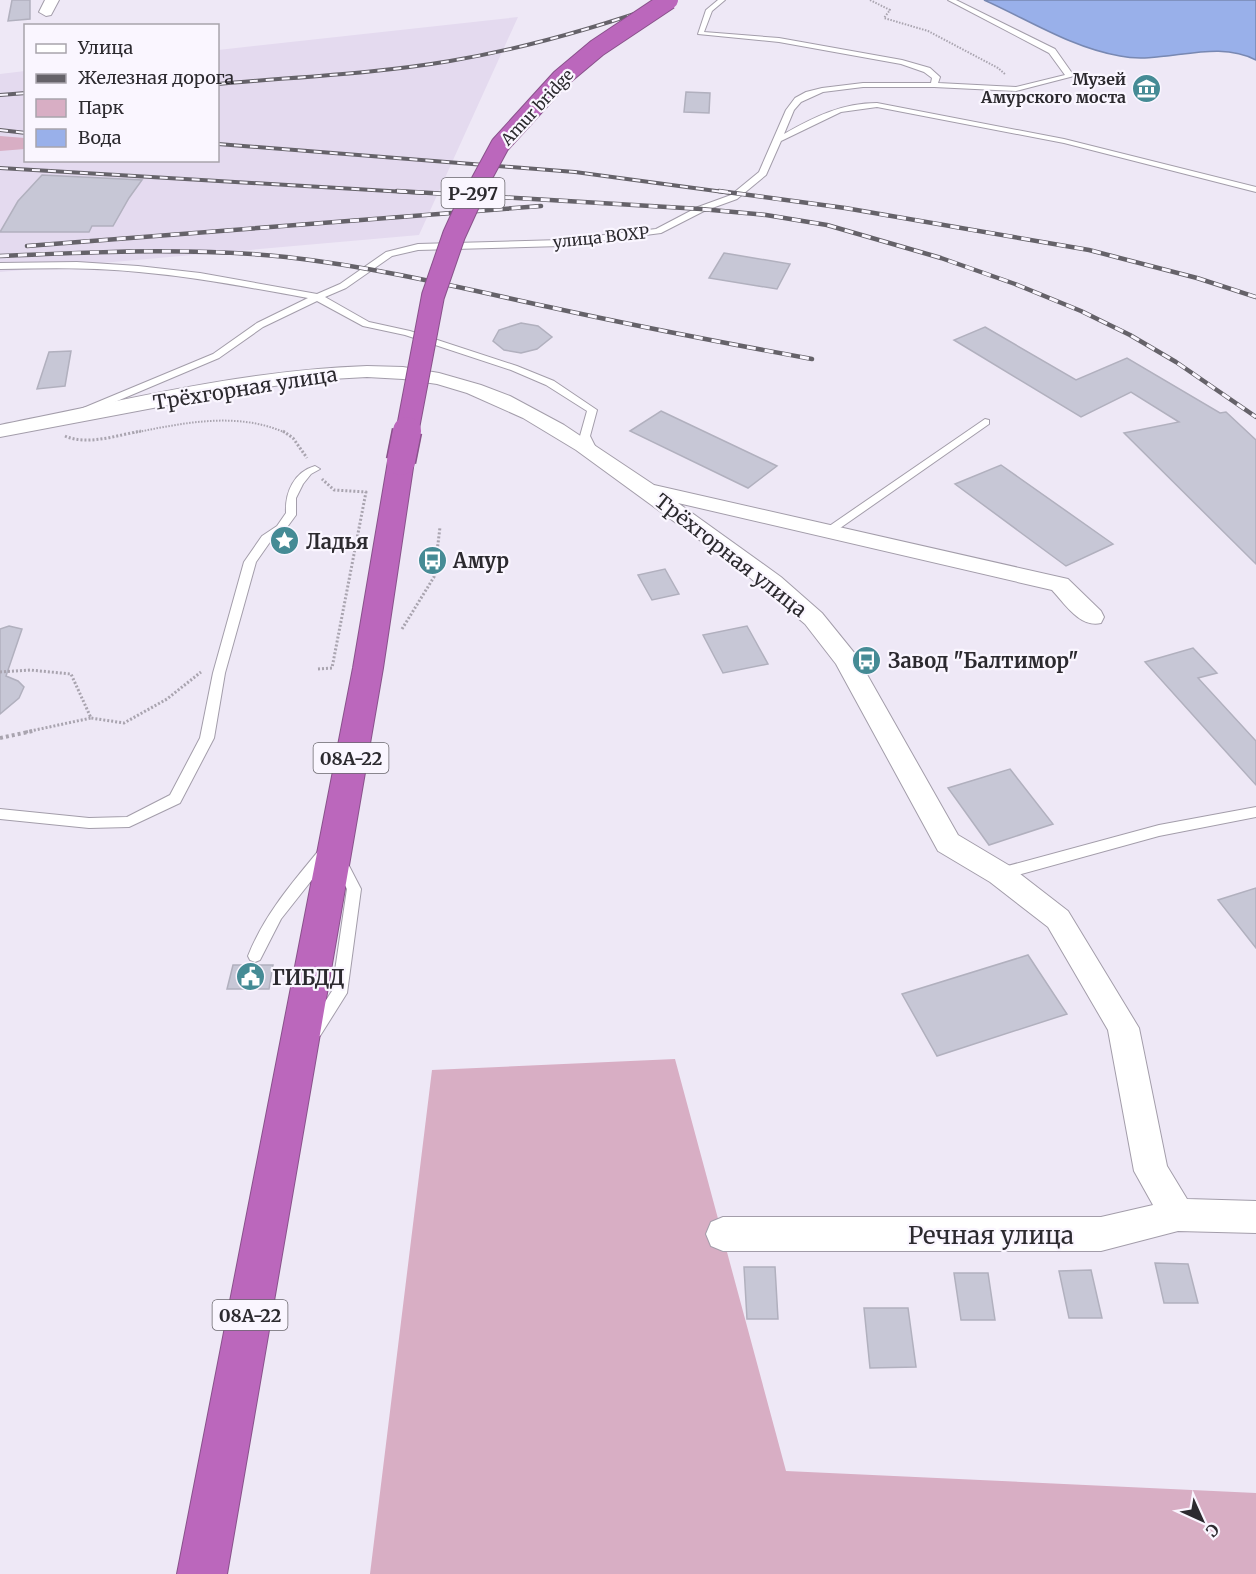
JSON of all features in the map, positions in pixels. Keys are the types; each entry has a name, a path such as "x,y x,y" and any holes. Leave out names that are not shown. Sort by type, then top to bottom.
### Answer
{"highway":[{"name":"Amur bridge","path":"401,461 433,296 458,226 500,145 560,79 605,42 669,0"},
{"name":"08А-22","path":"202,1574 368,668 401,461"}],"street":[{"name":"Трёхгорная улица","path":"0,431 263,381 332,372 389,372 433,377 507,402 594,454 644,488 790,596 819,625 834,641 847,662 948,843 1000,874 1058,919 1123,1028 1151,1171 1178,1215"},
{"path":"644,488 1060,584 1092,617"},
{"name":"Речная улица","path":"723,1234 1101,1234 1178,1215 1256,1217"}],"lane":[{"path":"722,0 709,10 700,33 779,40 902,62 927,70 936,77 934,85"},
{"name":"улица ВОХР","path":"62,419 191,369 216,356 288,310 343,286 382,258 403,249 561,243 658,231 739,193 763,173 780,139 790,110 798,100 822,90 863,86 934,85 1016,89 1070,76 1052,51 1022,33 951,0"},
{"path":"857,104 863,86"},
{"path":"780,139 832,111 857,104 877,105 1064,141 1256,190"},
{"path":"0,266 77,265 138,269 200,276 318,297 366,324 407,333 514,368 550,383 592,410 585,436 594,454"},
{"path":"829,531 985,422"},
{"path":"0,814 89,823 129,822 175,799 207,738 219,673 250,562 266,539 281,528 292,513 291,498 298,483 307,472 315,469"},
{"path":"1000,874 1106,843 1256,812"},
{"path":"255,956 261,938 276,915 335,846"}],"path":[{"path":"870,0 890,10 884,18 928,31 998,68 1009,78 1016,89"},
{"path":"62,419 55,431 70,439 95,439 214,420 266,424 288,433 324,482 334,490 366,492 332,668 318,669"},
{"path":"400,632 434,577 440,527"},
{"path":"0,738 91,718 124,723 167,699 225,652"},
{"path":"0,672 30,670 71,674 91,718"}],"shaded area":[{"path":"518,17 419,235 0,272 0,74 24,71 24,162 219,162 219,50"}],"green space":[{"path":"0,136 24,138 24,149 0,151"},
{"path":"675,1059 786,1471 1256,1493 1256,1574 370,1574 432,1070"}],"water":[{"path":"984,0 1256,0 1256,60 1224,51 1137,58 1120,56 1067,40"}],"building":[{"path":"12,0 30,0 30,19 8,21"},
{"path":"686,92 710,93 709,113 684,112"},
{"path":"42,175 142,180 113,226 92,226 89,232 0,232 18,201"},
{"path":"724,253 790,264 777,289 709,278"},
{"path":"521,323 538,326 552,337 537,349 521,353 504,350 493,341 499,330"},
{"path":"985,327 1076,380 1127,358 1220,413 1226,412 1256,440 1256,564 1124,433 1179,422 1131,392 1081,417 954,340"},
{"path":"71,351 65,386 37,389 49,352"},
{"path":"661,411 777,466 748,488 630,431"},
{"path":"1001,465 1113,544 1066,566 955,484"},
{"path":"665,569 679,594 652,600 638,575"},
{"path":"9,626 22,629 6,676 18,681 24,687 19,698 0,714 0,629"},
{"path":"747,626 768,664 723,673 703,635"},
{"path":"1193,648 1217,673 1198,678 1256,741 1256,785 1145,662"},
{"path":"1010,769 1053,824 989,845 948,788"},
{"path":"1256,888 1256,948 1218,900"},
{"path":"1028,955 1067,1014 937,1056 902,994"},
{"name":"ГИБДД","path":"233,965 273,965 269,989 227,989"},
{"path":"1155,1263 1188,1264 1198,1303 1164,1303"},
{"path":"744,1267 775,1267 778,1319 747,1319"},
{"path":"1091,1270 1102,1318 1069,1318 1059,1271"},
{"path":"954,1273 988,1273 995,1320 961,1320"},
{"path":"864,1308 908,1308 916,1367 870,1368"}],"railway":[{"path":"219,84 392,69 479,56 564,35 675,0"},
{"path":"0,95 24,93"},
{"path":"0,130 24,133"},
{"path":"219,144 575,172 731,193"},
{"path":"0,168 423,193"},
{"path":"397,191 701,209 766,215 827,225 941,258 1015,284 1081,311 1130,335 1176,362 1256,417"},
{"path":"719,191 845,208 1089,250 1197,278 1256,297"},
{"path":"27,246 541,206"},
{"path":"0,256 179,251 250,254 319,261 451,285 647,328 812,359"}],"place":[{"name":"Музей Амурского моста","path":"1147,88"},
{"name":"Ладья","path":"285,541"},
{"name":"Амур","path":"432,560"},
{"name":"Завод \"Балтимор\"","path":"867,660"},
{"name":"ГИБДД","path":"251,977"}]}
